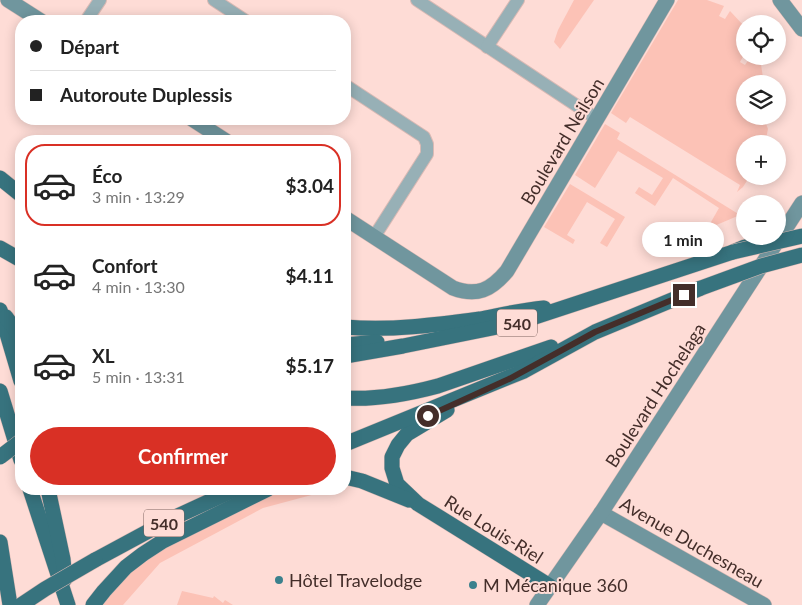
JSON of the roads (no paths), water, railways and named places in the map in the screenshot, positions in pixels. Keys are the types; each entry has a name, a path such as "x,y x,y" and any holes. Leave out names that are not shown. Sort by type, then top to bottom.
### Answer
{"highway":[{"path":"0,178 15,190"},
{"path":"786,231 802,226"},
{"name":"540","path":"351,355 517,323 733,252 802,236"},
{"path":"733,252 748,245"},
{"path":"0,248 15,257"},
{"name":"540","path":"351,442 524,371 595,332 761,266 802,255"},
{"path":"351,327 441,324 519,310 571,305"},
{"path":"0,309 15,330"},
{"path":"0,309 15,360"},
{"path":"351,398 386,396 438,386 595,332"},
{"path":"351,344 460,334"},
{"path":"351,451 524,371"},
{"path":"0,391 15,440"},
{"path":"418,504 397,484 392,468 394,451 407,434 461,401"},
{"path":"0,456 15,445"},
{"path":"351,478 362,481 418,504"},
{"path":"32,495 68,605"},
{"path":"49,495 63,559 68,605"},
{"name":"540","path":"21,605 95,560 171,519 223,495"},
{"path":"93,605 126,567 163,540 257,495"},
{"name":"Rue Louis-Riel","path":"418,504 546,598"},
{"path":"0,542 10,605"}],"street":[{"path":"8,0 32,15"},
{"path":"90,15 100,0"},
{"path":"417,0 597,119"},
{"path":"487,47 518,0"},
{"name":"Boulevard Neilson","path":"374,237 453,288 462,291 479,291 492,286 507,271 667,0"},
{"path":"780,1 802,29"},
{"path":"221,2 238,15"},
{"path":"351,89 424,137 427,144 427,154 374,237 351,222"},
{"path":"201,125 217,135"},
{"name":"Boulevard Hochelaga","path":"546,598 802,203"},
{"name":"Avenue Duchesneau","path":"601,513 764,605"}],"place":[{"name":"Hôtel Travelodge","path":"279,580"},
{"name":"M Mécanique 360","path":"473,585"}]}
